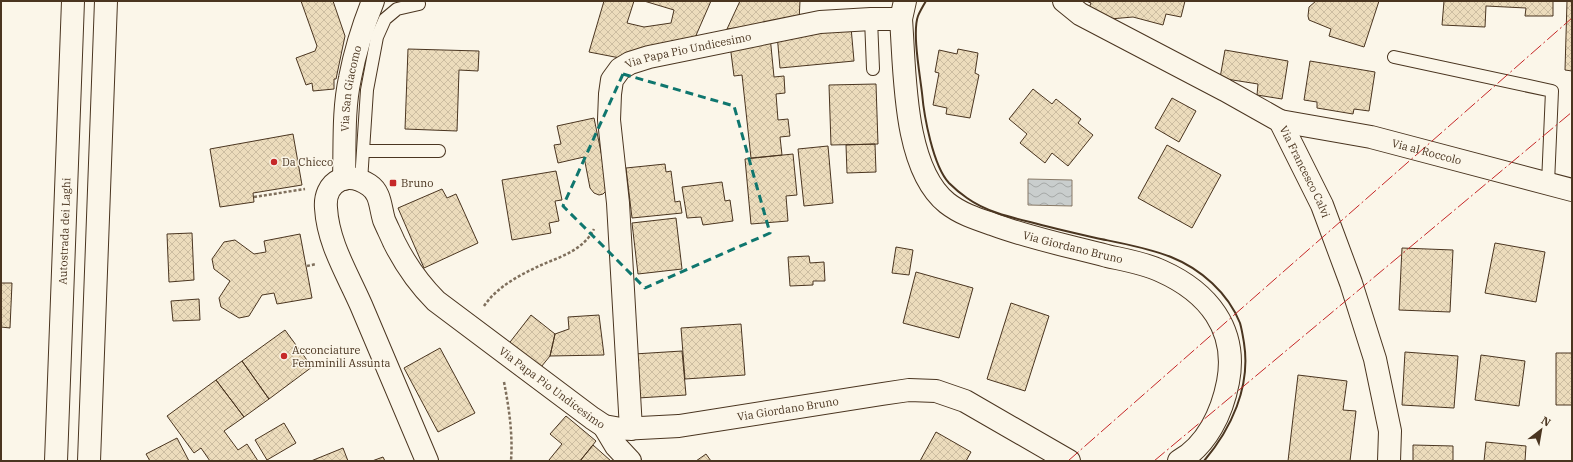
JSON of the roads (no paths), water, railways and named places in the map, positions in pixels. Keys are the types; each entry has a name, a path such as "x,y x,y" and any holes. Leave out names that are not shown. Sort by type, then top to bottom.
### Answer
{"main road":[{"name":"Autostrada dei Laghi","path":"56,461 73,1"},
{"path":"89,461 106,1"},
{"name":"Via San Giacomo","path":"352,180 346,108 350,78 364,24 372,1"},
{"name":"Via Francesco Calvi","path":"1064,1 1080,14 1225,90 1280,122 1322,204 1351,283 1375,359 1390,431 1389,461"},
{"name":"Via Papa Pio Undicesimo","path":"352,180 374,190 378,195 384,219 394,242 410,270 425,290 436,301 604,426 621,430 632,429 618,203 609,120 612,80 620,68 649,57 820,22 871,19 903,10"},
{"name":"Via Giordano Bruno","path":"903,10 911,129 924,175 947,203 969,216 1006,229 1160,270 1188,284 1206,301 1223,324 1230,350 1230,374 1227,391 1219,414 1211,429 1187,456 1179,461"},
{"name":"Via al Roccolo","path":"1280,122 1371,137 1572,190"},
{"path":"352,180 332,186 326,200 330,234 427,461"},
{"name":"Via Giordano Bruno","path":"632,429 679,426 909,390 936,391 965,401 1070,461"},
{"path":"604,426 616,446 630,461"}],"lane":[{"path":"352,180 363,151 367,90 377,37 385,20 397,9 419,4"},
{"path":"871,19 873,69"},
{"path":"1394,57 1552,91 1548,184"},
{"path":"363,151 438,151"}],"water":[{"path":"1028,179 1072,180 1072,206 1028,205"}],"place":[{"name":"Da Chicco","path":"274,162"},
{"name":"Bruno","path":"393,183"},
{"name":"Acconciature Femminili Assunta","path":"284,356"}]}
